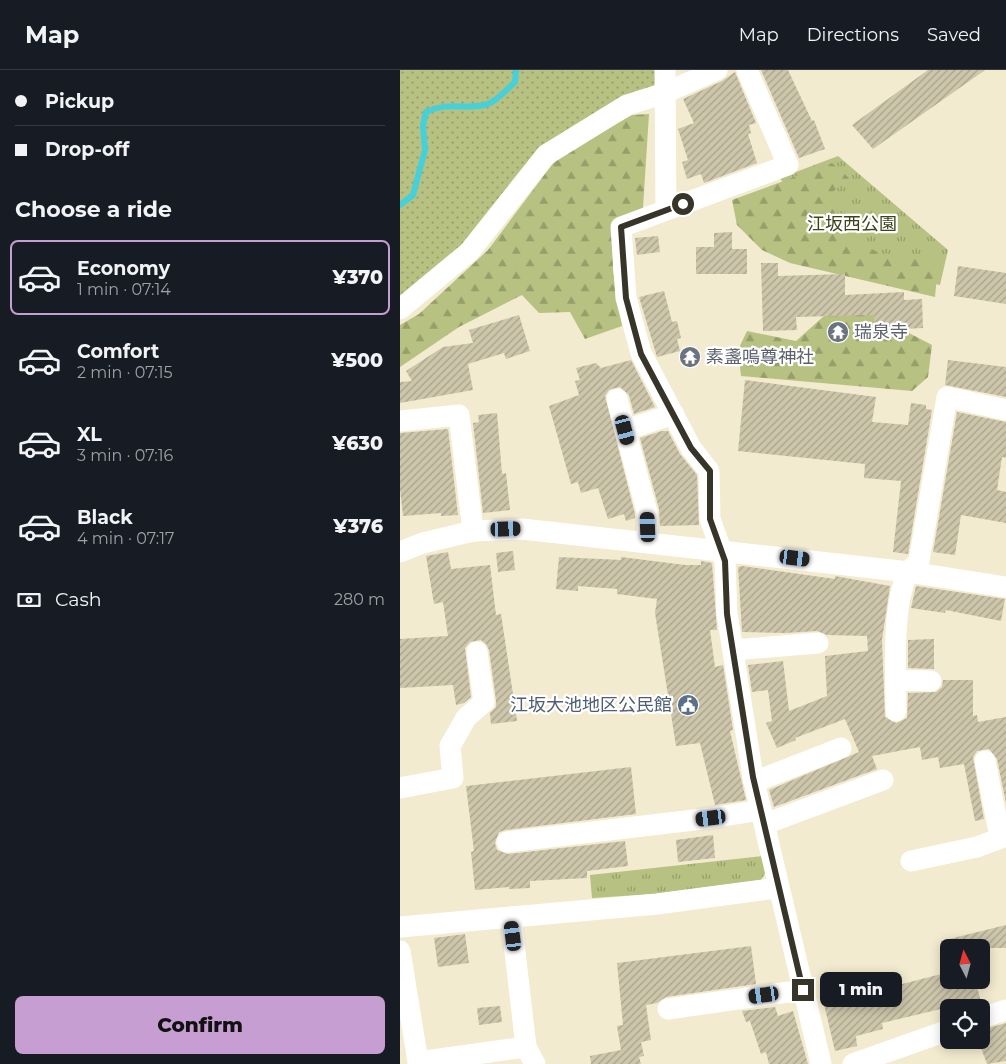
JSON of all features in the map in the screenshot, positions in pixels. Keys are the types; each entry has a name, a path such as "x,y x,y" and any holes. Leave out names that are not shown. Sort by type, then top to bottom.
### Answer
{"street":[{"path":"665,70 666,210"},
{"path":"400,309 469,252 546,155 626,105 664,93 717,70"},
{"path":"747,70 788,165 621,227 626,298 641,354 691,448 710,471 710,519 719,549 725,561 727,614 754,782 777,888 821,1064"},
{"path":"896,711 897,617 902,588 909,572 919,561 947,397 1006,410"},
{"path":"617,399 647,512 648,542"},
{"path":"625,430 674,414"},
{"path":"400,421 459,415 473,531"},
{"path":"400,552 423,543 473,531 522,529 719,549 909,572 1006,587"},
{"path":"733,650 818,643"},
{"path":"400,788 453,778 450,746 466,718 484,702 477,652"},
{"path":"896,680 931,681"},
{"path":"754,782 841,748"},
{"path":"911,860 977,847 1003,836 985,761"},
{"path":"507,842 711,818 763,817 883,780"},
{"path":"400,928 657,904 777,888"},
{"path":"400,951 418,1062 530,1055 511,918"},
{"path":"668,1009 803,990"},
{"path":"990,1015 1006,1010"},
{"path":"853,1064 940,1033"}],"green space":[{"path":"400,70 655,70 655,86 620,99 467,243 400,297"},
{"path":"649,114 643,208 612,222 613,271 622,326 585,339 570,312 539,313 522,295 459,327 400,367 400,325 419,314 488,250 557,158 632,115"},
{"name":"江坂西公園","path":"838,156 948,250 940,285 809,260 809,223 780,178"},
{"path":"832,163 849,178 828,196 849,238 898,262 939,254 935,297 790,263 762,250 737,225 732,200"},
{"path":"859,307 932,345 928,377 912,391 741,376 738,350 747,331 796,341 825,315"},
{"path":"763,856 766,872 761,880 654,894 592,898 590,875"}],"building":[{"path":"761,70 788,70 812,121 814,120 825,149 799,158"},
{"path":"928,70 985,70 873,149 852,125"},
{"path":"735,72 756,123 749,125 751,133 748,134 757,163 704,183 701,174 687,179 682,162 688,160 678,129 694,123 683,99 722,81"},
{"path":"732,232 732,249 747,249 747,274 696,274 696,247 714,247 714,233"},
{"path":"658,236 660,252 637,255 635,238"},
{"path":"761,263 778,263 778,276 845,274 845,295 904,292 904,300 922,299 923,328 903,329 903,324 874,325 874,315 796,317 797,330 763,331"},
{"path":"958,266 1006,273 1006,304 954,296"},
{"path":"664,291 672,322 677,321 681,338 677,339 680,351 657,357 639,297"},
{"path":"519,315 530,351 506,359 504,353 468,364 473,390 400,403 400,382 412,381 406,371 443,347 473,343 469,330"},
{"path":"631,360 655,407 634,414 629,395 620,387 609,390 605,396 635,514 635,518 626,521 624,514 608,519 598,488 581,493 578,482 571,484 549,406 579,395 575,381 580,380 576,368 596,363 601,368"},
{"path":"948,360 1006,367 1006,397 945,385"},
{"path":"745,380 876,397 872,422 908,425 911,403 926,405 926,409 932,410 908,554 893,552 901,481 864,478 865,464 738,451"},
{"path":"957,412 1006,422 1006,458 1002,457 997,490 1006,492 1006,523 961,515 955,555 933,552"},
{"path":"497,413 502,474 506,473 510,510 483,513 473,423 479,422 478,415"},
{"path":"448,429 458,515 441,516 441,513 403,516 400,489 400,433"},
{"path":"668,431 680,454 697,475 699,525 660,526 659,509 640,438"},
{"path":"513,551 515,570 498,572 496,553"},
{"path":"448,552 451,569 490,565 496,615 501,614 517,721 491,724 490,713 496,707 496,700 489,650 481,640 470,642 465,648 471,697 464,703 456,705 453,685 400,688 400,639 448,636 443,602 434,604 426,556"},
{"path":"559,557 621,560 621,557 685,565 701,565 701,561 712,563 717,630 710,630 715,667 723,665 733,730 730,731 746,800 715,805 700,743 676,746 655,613 657,599 617,594 617,589 578,586 578,591 556,589"},
{"path":"738,567 835,579 835,576 890,586 882,640 885,717 896,723 907,718 908,693 936,692 942,687 943,680 973,680 973,716 977,715 978,722 1006,717 1006,803 997,759 989,749 977,751 973,757 984,819 975,821 964,764 940,768 938,757 922,760 920,747 872,756 877,769 774,807 769,790 859,752 845,719 795,738 796,740 777,748 766,723 772,721 768,690 752,692 748,665 783,661 789,711 827,696 825,656 868,651 867,636 827,635 817,631 785,633 742,632"},
{"path":"916,586 1005,599 1001,621 946,610 945,613 911,608"},
{"path":"934,639 934,669 908,668 908,640"},
{"path":"631,767 636,814 506,830 499,832 495,843 497,850 508,854 625,841 628,866 587,871 587,878 530,881 530,888 509,889 509,887 475,890 471,852 474,851 466,786"},
{"path":"713,835 715,858 678,862 676,840"},
{"path":"1006,925 1006,948 990,948 990,939 949,939"},
{"path":"465,934 469,963 438,967 434,938"},
{"path":"751,946 756,984 666,997 657,1003 646,1005 651,1040 641,1042 644,1056 639,1057 641,1064 591,1064 590,1056 621,1050 617,1026 623,1025 617,963"},
{"path":"940,974 940,989 978,989 980,999 940,999 940,1009 882,1023 883,1029 856,1036 857,1046 835,1051 824,1004"},
{"path":"500,1006 502,1022 479,1025 477,1008"},
{"path":"775,1007 778,1016 793,1011 808,1064 769,1064 766,1052 761,1054 750,1021 746,1022 742,1011"},
{"path":"1006,1023 1006,1061 987,1064 981,1049 990,1049 990,1027"}],"waterway":[{"path":"400,205 413,195 425,150 423,125 426,112 449,106 469,107 488,104 515,82 516,70"}],"place":[{"name":"瑞泉寺","path":"838,332"},
{"name":"素盞嗚尊神社","path":"690,357"},
{"name":"江坂大池地区公民館","path":"688,705"}],"route":[{"path":"683,204 621,227 626,298 641,354 691,448 710,471 710,519 719,549 725,561 727,614 753,777 765,824 777,888 803,990"}]}
